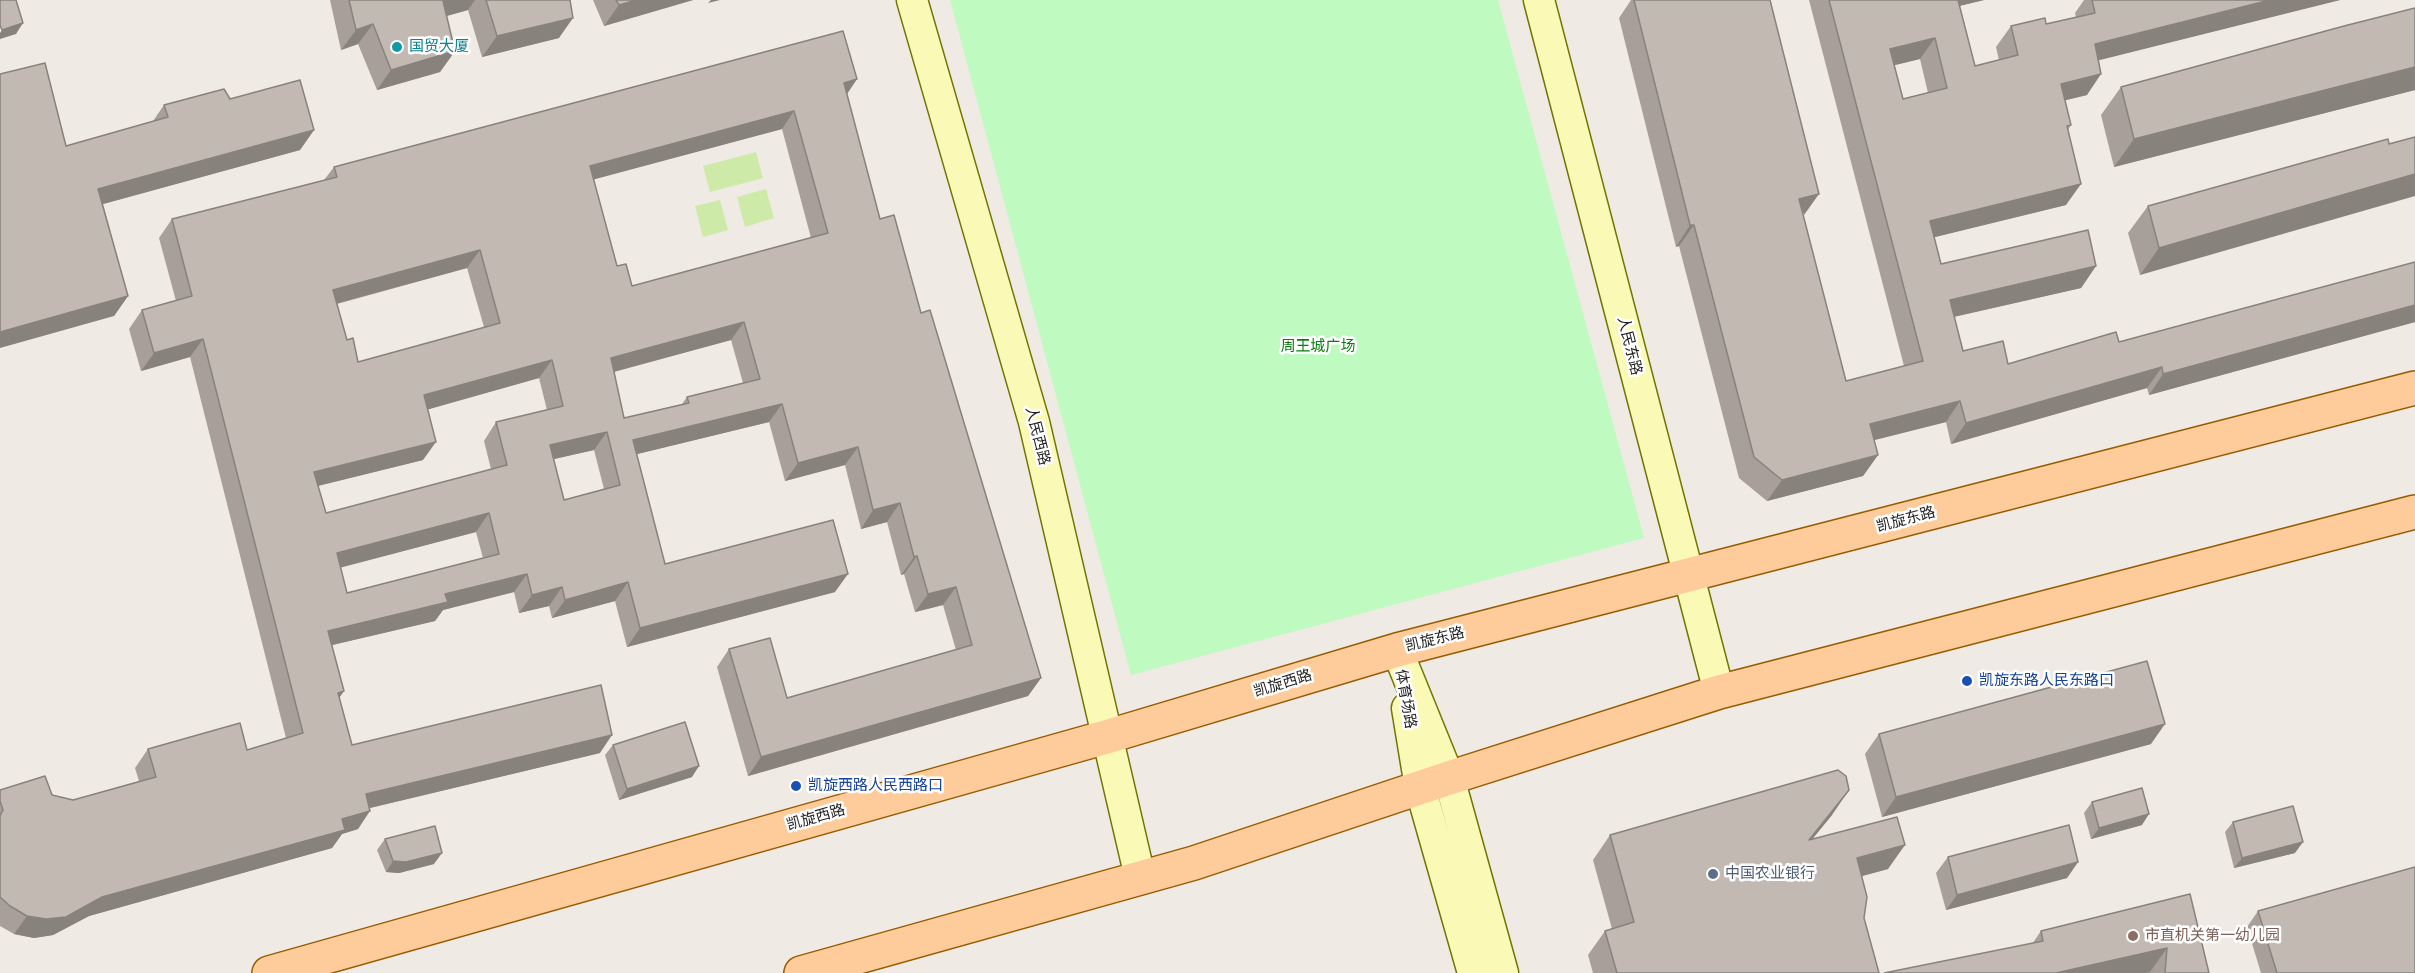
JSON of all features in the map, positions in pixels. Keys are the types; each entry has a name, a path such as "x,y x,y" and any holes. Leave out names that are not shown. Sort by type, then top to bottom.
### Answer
{"main road":[{"name":"人民西路","path":"912,0 1034,422 1140,877"},
{"name":"人民东路","path":"1539,0 1719,692"},
{"name":"凯旋东路","path":"1397,650 2415,388"},
{"path":"801,973 1194,863 1435,782 1719,692 2415,512"},
{"name":"凯旋西路","path":"269,973 1106,737 1397,650"},
{"name":"体育场路","path":"1397,650 1435,782 1503,973"},
{"name":"体育场路","path":"1435,782 1473,973"}],"green space":[{"name":"周王城广场","path":"950,0 1498,0 1644,538 1131,675"},
{"path":"756,152 763,178 710,192 703,166"},
{"path":"766,189 774,218 745,227 737,197"},
{"path":"720,200 728,230 703,237 695,206"}],"building":[{"path":"0,0 16,0 23,23 2,30"},
{"path":"349,0 446,0 443,1 455,51 391,70 373,24 356,30"},
{"path":"486,0 570,0 573,18 497,36"},
{"path":"616,0 637,0 619,5"},
{"path":"1634,0 1770,0 1819,194 1799,199 1846,381 1923,361 1829,0 1958,0 1975,66 2018,55 2011,26 2045,18 2046,24 2095,13 2092,0 2270,0 2095,44 2101,74 2061,84 2071,125 2067,126 2081,184 1930,221 1941,264 2088,230 2096,266 1950,300 1963,351 2003,341 2008,364 2116,332 2119,342 2415,262 2415,305 2163,374 2162,367 1966,423 1960,401 1870,424 1878,455 1782,480 1754,457 1694,225 1690,225","holes":["1935,38 1947,88 1903,99 1890,49"]},
{"path":"2415,8 2415,67 2134,139 2121,87"},
{"path":"843,31 857,79 844,83 880,219 894,215 921,313 930,310 1041,678 761,757 729,649 770,638 787,698 972,645 956,587 928,594 917,556 914,557 900,503 873,510 858,447 798,463 782,404 633,440 665,564 833,520 848,574 640,628 628,582 565,600 562,587 532,595 527,574 445,594 448,602 328,631 344,691 338,693 352,745 601,685 612,735 366,794 370,811 342,819 345,830 102,897 66,917 46,919 27,916 10,906 0,897 0,816 3,810 0,790 45,776 52,795 73,800 156,777 148,749 240,723 247,750 303,733 203,339 154,353 142,310 192,296 172,219 337,177 334,167","holes":["794,111 828,233 632,286 626,264 617,266 590,166","480,250 500,323 358,362 353,338 347,340 333,290","744,322 760,379 687,397 689,403 624,418 611,358","552,360 563,406 496,422 507,465 326,513 314,472 436,442 424,395","607,432 620,485 564,500 550,445","489,513 499,554 347,593 337,553"]},
{"path":"45,63 66,146 168,117 164,105 224,89 230,99 300,80 314,130 98,189 128,296 0,332 0,74"},
{"path":"2415,137 2415,174 2159,248 2148,206 2388,139 2389,144"},
{"path":"2147,661 2165,724 1896,797 1879,734"},
{"path":"685,722 699,766 627,789 613,745"},
{"path":"1838,770 1846,776 1849,790 1809,840 1897,817 1905,845 1857,858 1867,897 1864,918 1879,973 1617,973 1605,931 1634,922 1610,835"},
{"path":"2142,788 2149,814 2099,828 2092,802"},
{"path":"2293,806 2303,842 2242,858 2233,822"},
{"path":"2069,825 2078,862 1957,895 1948,857"},
{"path":"435,826 442,853 406,862 393,861 385,839"},
{"path":"2415,867 2415,973 2277,973 2258,911"},
{"name":"市直机关第一幼儿园","path":"2190,894 2209,973 2165,973 2167,948 2056,973 1884,973 2043,941 2041,931"}],"place":[{"name":"国贸大厦","path":"397,47"},
{"name":"凯旋东路人民东路口","path":"1967,681"},
{"name":"凯旋西路人民西路口","path":"796,786"},
{"name":"中国农业银行","path":"1713,874"},
{"name":"市直机关第一幼儿园","path":"2133,936"}]}
